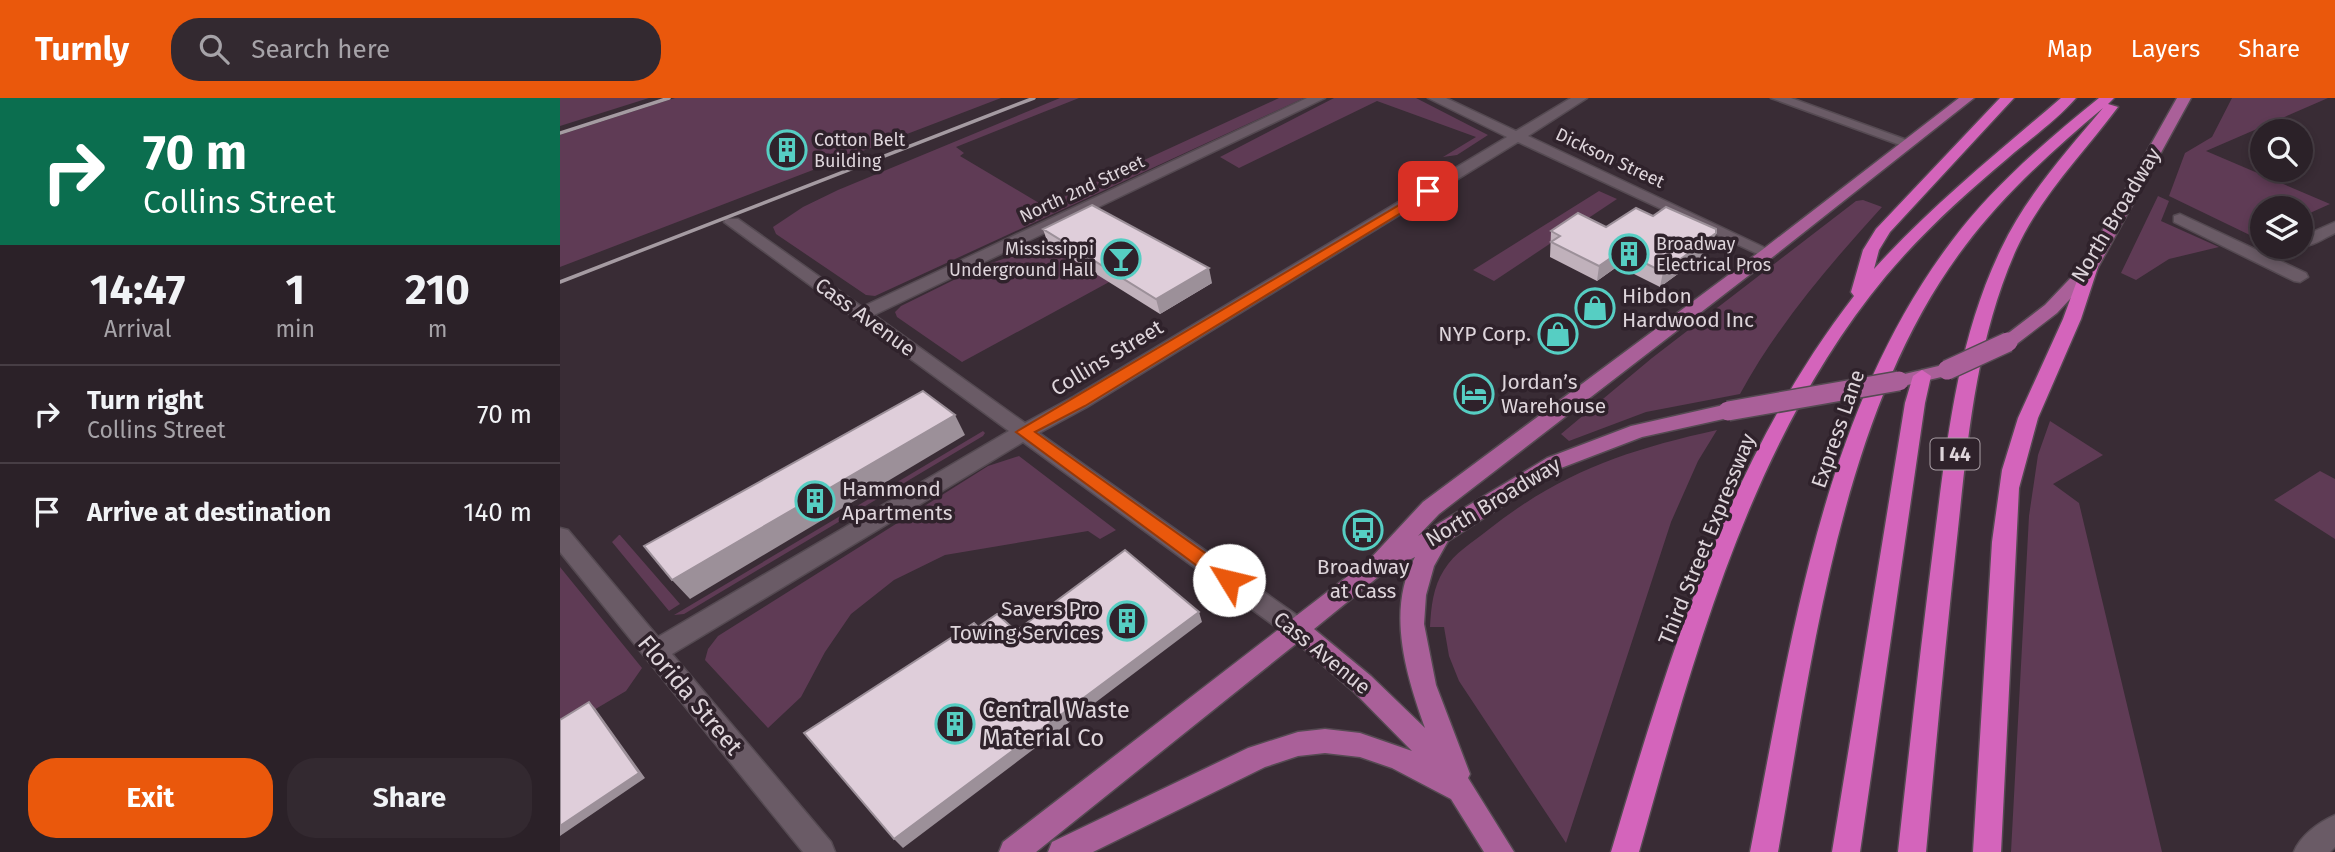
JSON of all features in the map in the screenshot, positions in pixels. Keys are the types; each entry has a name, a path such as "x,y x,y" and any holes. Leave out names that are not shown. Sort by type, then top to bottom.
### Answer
{"highway":[{"path":"1859,298 1871,250 1884,229 2007,98"},
{"name":"Third Street Expressway","path":"1625,852 1692,639 1734,527 1767,450 1797,394 1859,298 1930,219 2069,98"},
{"name":"Express Lane","path":"1764,852 1826,547 1860,432 1883,372 1914,312 1955,247 2060,138 2107,98"},
{"name":"I 44","path":"1912,852 1958,428 1979,328 1992,289 2030,210 2052,178 2118,98"},
{"path":"1987,852 2004,548 2012,472 2029,410 2056,357 2083,293 2090,267"},
{"path":"1846,852 1910,450 1915,403 1922,376"}],"main road":[{"name":"North Broadway","path":"1013,852 1375,567 1431,508 1768,253 1967,98"},
{"name":"North Broadway","path":"1375,567 1442,534 1511,487 1587,449 1638,431 1728,411 1947,370 2008,342 2051,309 2090,267 2184,98"},
{"path":"1442,534 1419,572 1412,603 1411,630 1425,689 1461,790"},
{"name":"Cass Avenue","path":"1296,628 1387,707 1461,790 1500,852"},
{"path":"1062,852 1258,757 1298,744 1325,741 1360,744 1399,758 1461,790"}],"street":[{"name":"North 2nd Street","path":"862,314 1318,98"},
{"name":"Dickson Street","path":"1435,98 1768,253"},
{"name":"Collins Street","path":"654,652 1024,432 1080,402 1580,98"},
{"path":"1778,98 1908,143"},
{"path":"2180,219 2300,277"},
{"name":"Cass Avenue","path":"732,222 1296,628"},
{"path":"2313,237 2335,227"},
{"name":"Florida Street","path":"560,536 821,852"},
{"path":"2308,852 2335,829"}],"shaded area":[{"path":"560,98 649,98 560,126"},
{"path":"675,98 1001,98 560,267 560,135"},
{"path":"1060,98 1079,98 956,147 964,153 960,156 1044,206 1279,98 1304,98 875,296 866,295 776,234 773,227 803,207 838,190"},
{"path":"1334,98 1416,98 1488,135 1457,155 1443,157 1476,137 1377,101 1239,168 1220,157"},
{"path":"2232,98 2328,98 2280,119 2250,119 2250,132 2206,151 2250,170 2250,182 2279,182 2311,196 2250,196 2250,235 2169,196 2185,153 2212,137"},
{"path":"1599,191 1617,199 1494,281 1473,270"},
{"path":"2158,196 2169,201 2161,221 2219,247 2169,259 2136,280 2121,273"},
{"path":"2313,197 2330,204 2313,212"},
{"path":"1863,200 1882,207 1805,296 1770,344 1740,394 1646,412 1569,441 1561,434 1652,358 1856,201"},
{"path":"1048,244 1111,281 962,362 897,317 895,312 901,306 982,266"},
{"path":"2050,421 2103,455 2053,484 2079,503 2162,852 2011,852 2029,516 2038,455"},
{"path":"1717,430 1698,461 1671,522 1566,843 1459,681 1449,656 1444,627 1430,627 1437,583 1458,553 1515,510 1569,478 1624,455"},
{"path":"983,431 983,436 684,614 674,615"},
{"path":"1019,456 1116,530 1100,539 1088,531 945,555 894,580 851,614 825,652 801,697 768,728 705,660 708,649 718,636 988,466"},
{"path":"2320,471 2335,479 2335,539 2274,500"},
{"path":"619,535 680,604 669,611 612,542"},
{"path":"560,567 642,668 626,691 560,730"}],"building":[{"name":"Mississippi Underground Hall","path":"1092,205 1209,268 1156,299 1043,229"},
{"name":"Broadway Electrical Pros","path":"1666,207 1716,229 1716,233 1663,272 1621,251 1599,266 1551,242 1560,236 1551,231 1578,213 1606,227 1636,208 1653,216"},
{"path":"923,391 955,415 672,580 644,546"},
{"name":"Central Waste Material Co","path":"1125,550 1199,612 894,839 804,733 974,623 978,627 997,614 1016,631"},
{"path":"589,702 639,773 560,826 560,720"}],"railway":[{"path":"560,133 669,98"},
{"path":"560,282 1034,98"}],"place":[{"name":"Cotton Belt Building","path":"787,150"},
{"name":"Broadway Electrical Pros","path":"1629,254"},
{"name":"Mississippi Underground Hall","path":"1121,259"},
{"name":"Hibdon Hardwood Inc","path":"1595,308"},
{"name":"NYP Corp.","path":"1558,334"},
{"name":"Jordan’s Warehouse","path":"1474,394"},
{"name":"Hammond Apartments","path":"815,501"},
{"name":"Broadway at Cass","path":"1363,530"},
{"name":"Savers Pro Towing Services","path":"1127,621"},
{"name":"Central Waste Material Co","path":"955,724"}],"route":[{"path":"1229,580 1024,432 1080,402 1428,191"}]}
